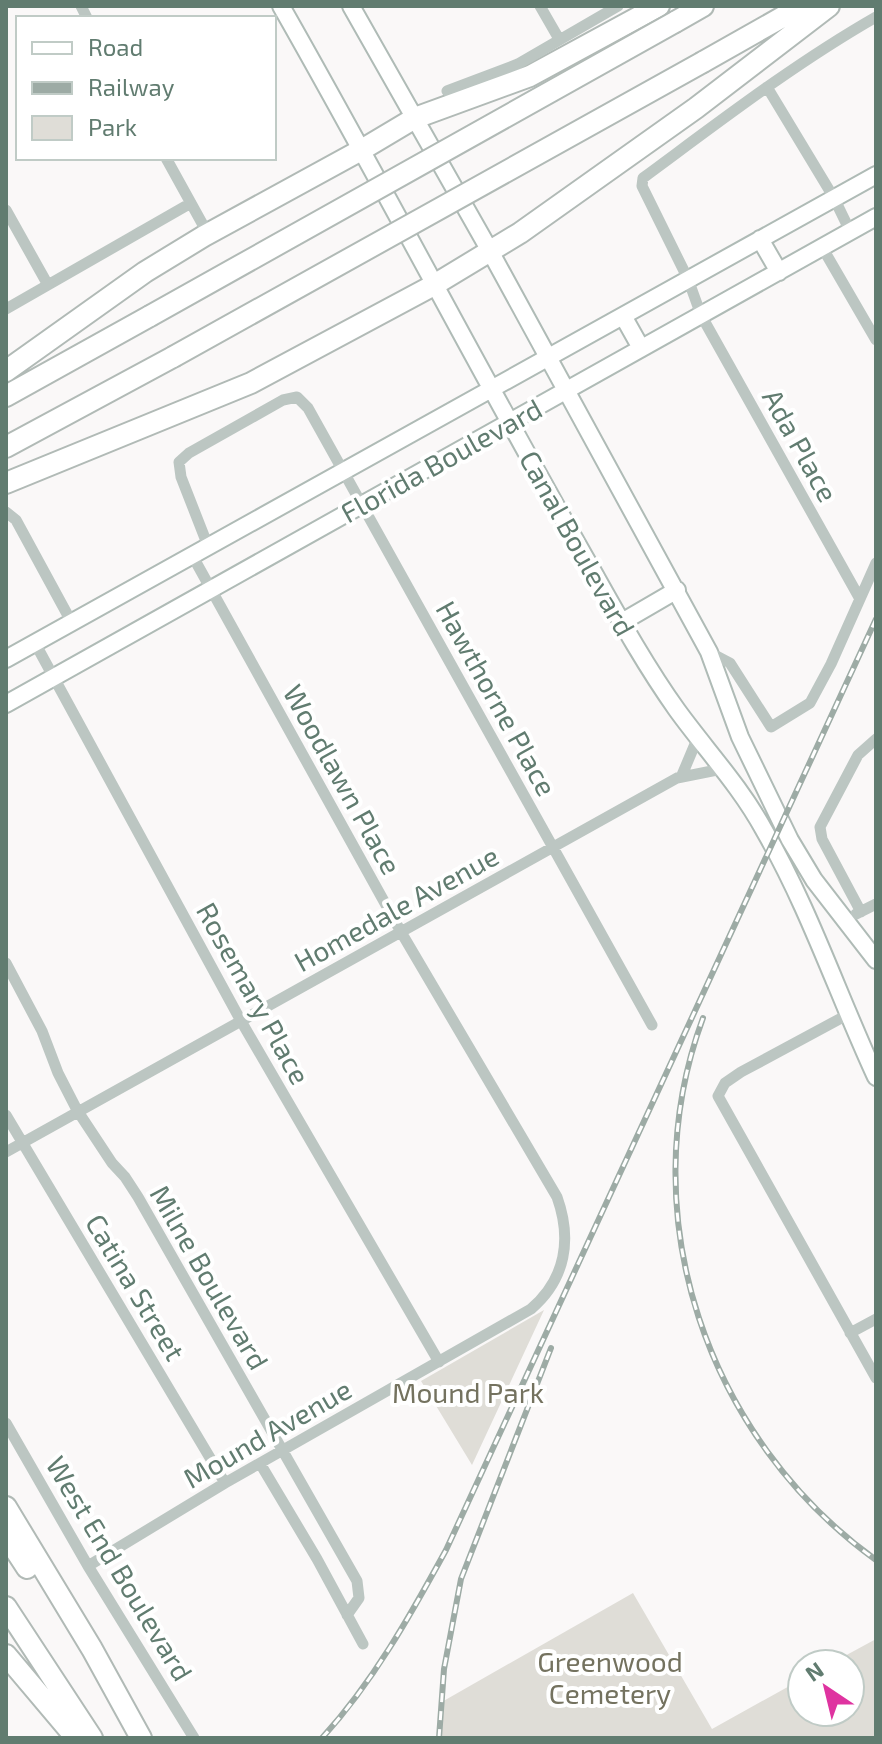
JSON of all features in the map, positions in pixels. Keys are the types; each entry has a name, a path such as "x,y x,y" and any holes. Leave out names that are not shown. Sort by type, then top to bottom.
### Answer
{"highway":[{"path":"6,371 145,272 415,118 530,76 659,6"},
{"path":"6,396 703,6"},
{"path":"6,447 802,6"},
{"path":"6,483 251,383 434,285 520,233 696,108 829,6"},
{"path":"6,462 121,386"},
{"path":"6,1507 92,1649 140,1738"},
{"path":"6,1536 140,1738"},
{"path":"6,1607 92,1738"},
{"path":"6,1655 76,1738"}],"main road":[{"name":"Canal Boulevard","path":"281,6 363,149 434,285 646,665 742,792 792,882 876,1077"},
{"path":"351,6 677,590 709,652 740,737 764,789 814,880 876,960"},
{"name":"Florida Boulevard","path":"6,659 876,175"},
{"name":"Florida Boulevard","path":"6,704 876,217"},
{"path":"760,239 779,272"},
{"path":"623,316 641,348"},
{"path":"622,622 677,590"}],"street":[{"path":"540,6 559,39"},
{"path":"447,91 518,64 618,6"},
{"path":"850,231 834,198 767,87 876,17"},
{"name":"Ada Place","path":"767,87 643,178 642,186 688,279 701,315 860,599"},
{"path":"167,160 208,234"},
{"path":"6,309 191,203"},
{"path":"6,210 48,285"},
{"path":"822,247 876,340"},
{"name":"Hawthorne Place","path":"208,546 181,477 179,462 189,453 283,400 297,397 308,408 652,1025"},
{"path":"6,512 16,520 72,623"},
{"name":"Woodlawn Place","path":"192,555 401,932 557,1197"},
{"path":"709,652 730,663 771,727 810,703 876,563"},
{"name":"Rosemary Place","path":"35,643 241,1021 439,1362"},
{"path":"682,775 698,737"},
{"path":"861,912 822,839 820,827 858,755 876,739"},
{"name":"Homedale Avenue","path":"6,1152 682,775 722,769"},
{"path":"844,919 876,904"},
{"name":"Milne Boulevard","path":"6,963 42,1031 77,1110 138,1197 357,1581 359,1598 347,1615"},
{"path":"847,1015 731,1079 719,1090 718,1096 876,1378"},
{"name":"Catina Street","path":"6,1115 225,1483"},
{"name":"Mound Avenue","path":"88,1566 225,1483 515,1320 542,1300 556,1278 566,1237 565,1219 557,1197"},
{"path":"850,1333 876,1319"},
{"name":"West End Boulevard","path":"6,1423 88,1566 194,1738"},
{"path":"261,1465 363,1644"}],"green space":[{"name":"Mound Park","path":"544,1310 472,1465 421,1381"},
{"name":"Greenwood Cemetery","path":"633,1593 712,1729 786,1688 786,1728 866,1728 866,1648 859,1648 876,1639 876,1738 439,1738 440,1703"}],"railway":[{"path":"322,1738 374,1671 446,1550 876,619"},
{"path":"703,1018 683,1093 675,1169 681,1244 699,1318 728,1387 767,1452 817,1510 876,1560"},
{"path":"439,1738 444,1669 461,1579 551,1348"}]}
